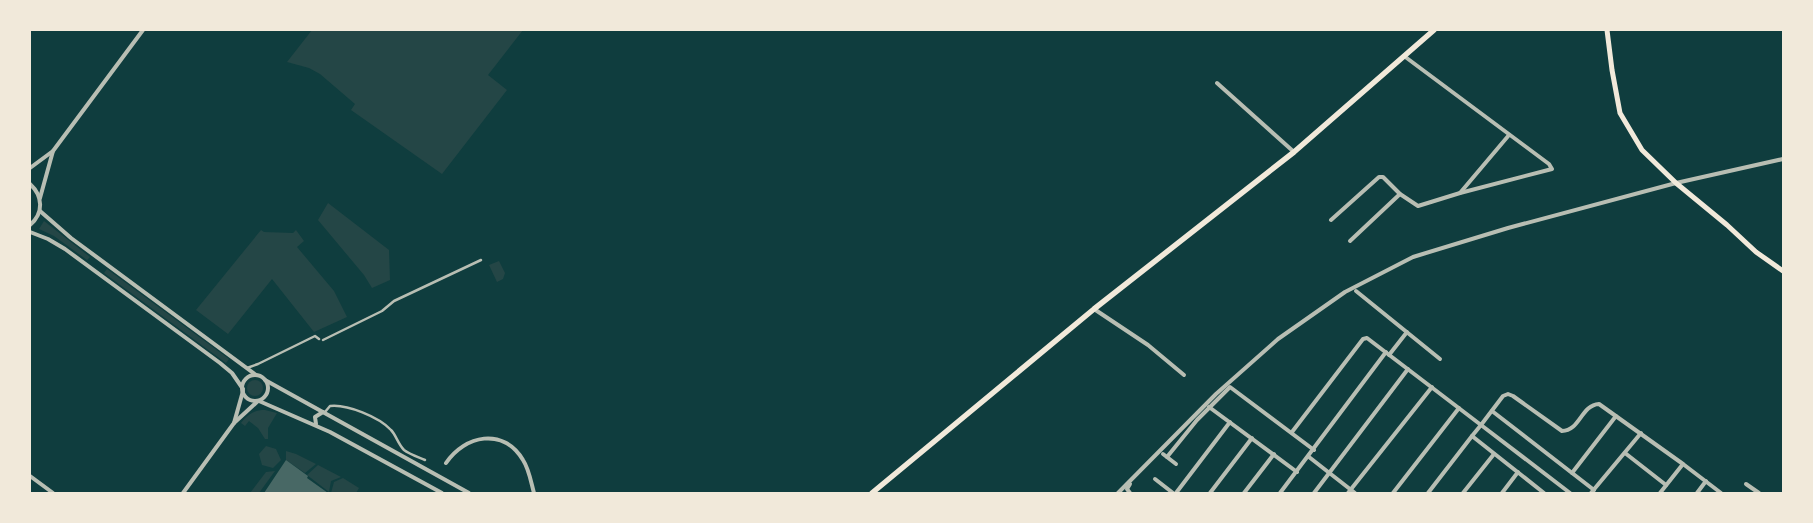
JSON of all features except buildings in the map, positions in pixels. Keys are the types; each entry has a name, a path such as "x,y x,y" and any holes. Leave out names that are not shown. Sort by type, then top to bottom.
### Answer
{"highway":[{"path":"872,493 1094,309 1294,152 1434,30"}],"main road":[{"path":"1607,30 1620,113 1642,150 1676,183 1727,224 1756,252 1783,271"}],"street":[{"path":"30,168 53,151 143,30"},
{"path":"1331,220 1379,177 1383,177 1400,194 1418,206 1552,169 1549,164 1404,56"},
{"path":"1217,83 1294,152"},
{"path":"1460,193 1509,135"},
{"path":"30,225 40,211 40,198 53,151"},
{"path":"1118,493 1216,394 1278,338 1345,292 1412,257 1508,228 1676,183 1783,159"},
{"path":"30,184 37,191 40,198"},
{"path":"1350,241 1400,194"},
{"path":"40,211 71,238 256,376 469,493"},
{"path":"30,232 53,241 220,363 232,373 248,399 259,401 317,426 442,493"},
{"path":"247,368 315,336 321,339 382,311 394,301 481,260"},
{"path":"1356,291 1440,359"},
{"path":"1094,309 1148,345 1184,375"},
{"path":"1280,493 1407,332"},
{"path":"1292,432 1363,339 1368,338 1570,493"},
{"path":"1314,493 1408,369"},
{"path":"234,423 246,379 256,376"},
{"path":"183,493 234,423 267,394 268,389 265,380"},
{"path":"1167,457 1209,407 1232,387 1314,450"},
{"path":"1350,491 1432,387"},
{"path":"1428,493 1503,396 1508,394 1562,430 1572,428 1590,406 1598,404 1684,464 1721,493"},
{"path":"317,426 314,422 315,417 328,406 354,408 385,425 393,433 403,449 425,460"},
{"path":"1209,407 1297,472"},
{"path":"1393,493 1459,408"},
{"path":"1492,411 1572,473 1592,492 1641,433"},
{"path":"1572,473 1616,416"},
{"path":"1155,479 1174,493 1230,422"},
{"path":"1472,436 1541,492"},
{"path":"446,463 456,450 468,442 482,438 501,440 517,451 522,458 528,469 534,493"},
{"path":"1210,493 1252,438"},
{"path":"1625,453 1666,485"},
{"path":"1162,454 1176,464"},
{"path":"1244,493 1274,454"},
{"path":"1462,493 1494,454"},
{"path":"1309,457 1350,491 1355,493"},
{"path":"1660,493 1684,464"},
{"path":"1502,493 1518,472"},
{"path":"30,476 53,493"},
{"path":"1130,493 1127,489 1138,476"},
{"path":"1697,493 1706,481"},
{"path":"1746,484 1759,493"}],"shaded area":[{"path":"312,30 523,30 488,75 507,90 442,174 351,110 355,104 320,74 309,68 287,62"},
{"path":"328,203 389,250 390,280 372,288 364,275 318,220"},
{"path":"44,221 90,257 87,260 54,236 39,229"},
{"path":"261,230 264,232 293,233 296,230 304,241 297,247 334,291 347,317 314,332 272,279 228,334 196,310"},
{"path":"499,261 505,273 503,279 497,282 489,265"},
{"path":"107,269 229,359 226,363 104,273"},
{"path":"255,380 261,382 263,388 261,394 255,396 249,394 247,388 249,382"},
{"path":"265,410 277,413 268,428 268,439 265,439 258,428 249,421 245,426 241,423 252,413"},
{"path":"266,446 276,449 281,460 273,468 262,465 259,454"},
{"path":"286,451 316,464 305,473 286,460"},
{"path":"318,465 341,477 331,481 329,492 307,475"},
{"path":"275,471 259,493 250,493 266,472"},
{"path":"343,478 359,488 356,493 331,493 334,482"}]}
